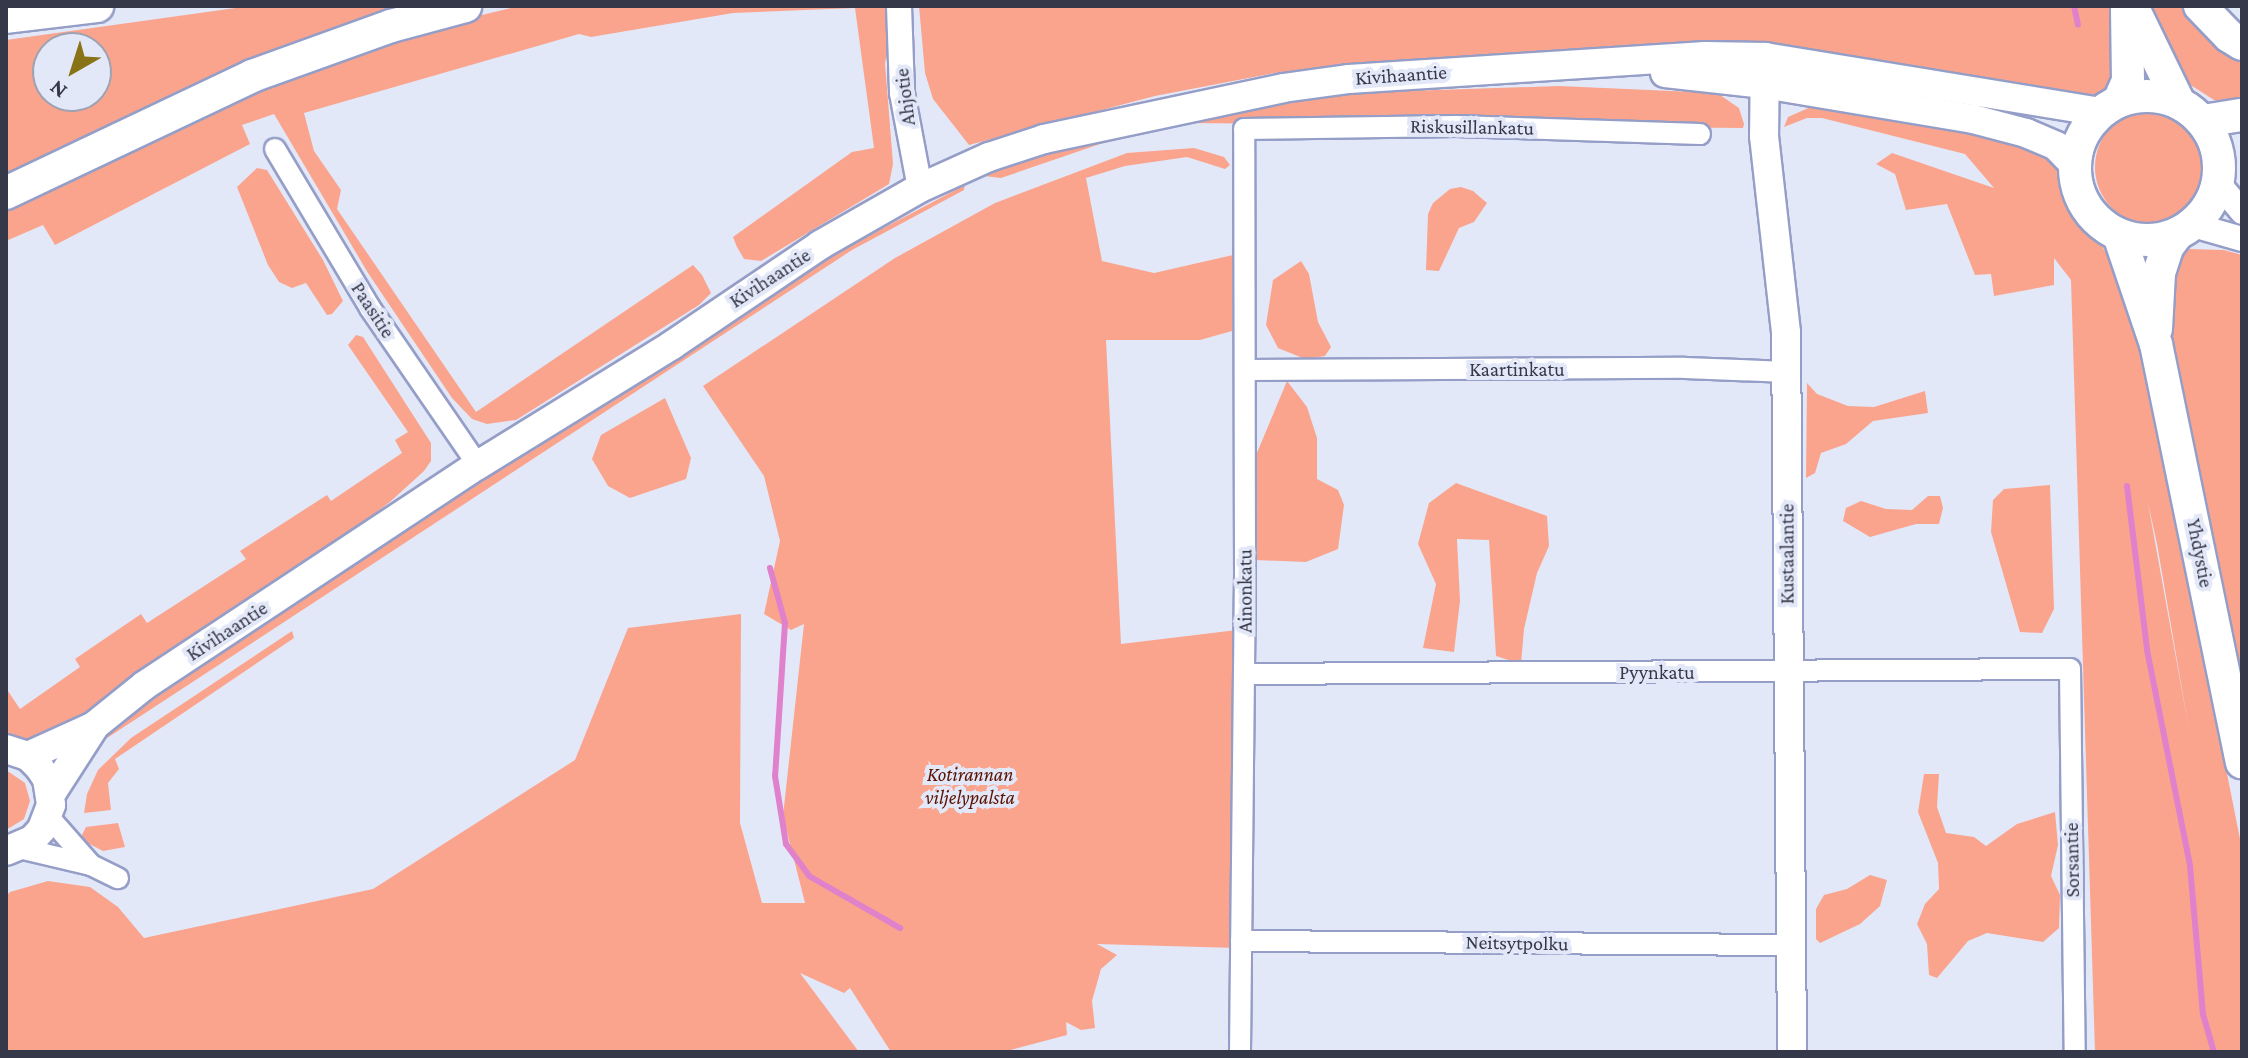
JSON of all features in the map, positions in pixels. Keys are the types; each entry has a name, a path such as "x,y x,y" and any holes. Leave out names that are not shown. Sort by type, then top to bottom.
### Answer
{"main road":[{"path":"6,17 97,6"},
{"path":"6,193 252,76 391,26 465,6"},
{"path":"2129,6 2191,112 2215,142 2227,165 2209,206 2185,230 2148,241 2119,235 2104,226 2087,207 2077,183 2075,166 2083,137 2128,81 2129,6"},
{"path":"2200,6 2229,36 2242,44"},
{"name":"Kivihaantie","path":"12,849 32,840 94,726 145,685 478,465 672,345 820,245 920,188 989,157 1044,139 1283,88 1349,79 1540,64 1705,56 2026,133 2056,146 2075,166"},
{"name":"Kivihaantie","path":"1765,71 2110,107"},
{"name":"Kustaalantie","path":"1765,71 1764,136 1785,304 1787,372 1792,1052"},
{"path":"2110,107 2153,96 2191,112 2242,115"},
{"name":"Yhdystie","path":"2156,344 2159,273 2168,246 2185,230"},
{"name":"Yhdystie","path":"2119,235 2156,344 2242,762"},
{"name":"Kivihaantie","path":"12,750 94,726"},
{"path":"12,750 47,779 49,805"}],"street":[{"name":"Ahjotie","path":"899,6 902,93 920,188"},
{"name":"Riskusillankatu","path":"1244,129 1456,126 1700,134"},
{"name":"Ainonkatu","path":"1240,1052 1245,674 1244,129"},
{"name":"Paasitie","path":"275,149 370,308 478,465"},
{"path":"2227,165 2242,212"},
{"path":"2185,230 2242,239"},
{"name":"Kaartinkatu","path":"1246,370 1685,368 1787,372"},
{"name":"Pyynkatu","path":"1245,674 2070,669"},
{"name":"Sorsantie","path":"2070,669 2075,1052"},
{"path":"49,805 91,865"},
{"path":"12,849 91,865 118,878"},
{"name":"Neitsytpolku","path":"1241,941 1792,945"}],"green space":[{"path":"250,6 400,6 304,41 6,182 6,40 32,36 32,112 112,112 112,32 63,32"},
{"path":"519,6 890,6 892,32 885,63 893,164 889,184 761,261 744,259 733,237 852,152 874,148 855,8 733,13 591,37 579,34 304,113 314,151 341,190 337,209 476,412 693,265 702,275 711,293 699,305 516,420 487,424 472,419 452,398 368,273 274,114 242,125 250,144 55,245 43,225 6,241 6,205 210,105 231,105 369,42"},
{"path":"919,6 2109,6 2117,72 2102,98 2088,103 2038,99 1912,66 1685,44 1274,73 1155,96 969,145 933,99 925,73"},
{"path":"2149,6 2185,6 2242,56 2242,106 2214,100 2189,84 2173,64"},
{"path":"1559,86 1717,93 1739,108 1744,124 1743,128 1185,123 1100,144 1001,178 984,176 1082,141 1207,112 1348,93"},
{"path":"1845,104 1941,120 2035,148 2058,165 2112,264 2141,341 2242,849 2242,1052 2095,1052 2071,280 2054,258 2054,285 1994,296 1991,274 1975,275 1947,204 1906,210 1895,174 1876,164 1892,153 1994,188 1965,154 1822,118 1807,118 1784,127 1788,117 1813,106","holes":["2148,503 2157,544 2189,730"]},
{"path":"2153,109 2175,113 2194,126 2207,145 2211,167 2207,189 2194,208 2175,221 2153,225 2131,221 2112,208 2099,189 2095,167 2099,145 2112,126 2131,113"},
{"name":"Kotirannan viljelypalsta","path":"1194,148 1224,157 1230,165 1225,169 1187,157 1125,166 1086,178 1102,261 1154,273 1233,255 1232,331 1200,340 1106,340 1121,644 1237,630 1236,948 1097,944 1117,955 1101,969 1092,1001 1095,1028 1081,1030 1066,1022 1067,1035 1003,1052 891,1052 850,988 844,993 800,973 859,1052 6,1052 6,896 10,892 48,881 90,887 118,907 144,938 373,889 575,760 628,628 741,614 740,823 762,903 805,903 783,816 804,624 791,630 764,614 780,541 764,476 703,386 895,258 995,203 1127,153"},
{"path":"257,168 267,170 323,260 343,301 332,314 327,315 306,283 292,288 279,282 268,265 237,187"},
{"path":"965,185 964,190 852,250 104,740 132,711 806,269"},
{"path":"1461,187 1473,191 1487,203 1474,222 1459,228 1439,271 1426,270 1428,214 1433,203 1450,189"},
{"path":"2188,249 2224,250 2242,255 2242,713 2166,302 2174,264"},
{"path":"1301,261 1309,274 1318,322 1331,347 1325,356 1305,359 1278,348 1266,325 1273,280"},
{"path":"356,335 363,337 431,443 431,461 424,471 391,501 293,576 165,656 52,739 36,744 6,733 6,688 20,709 80,667 75,659 141,614 147,623 246,559 240,551 327,495 331,501 402,453 395,440 408,432 348,345"},
{"path":"1287,381 1307,407 1317,438 1317,479 1338,490 1344,505 1338,549 1306,562 1256,560 1254,460"},
{"path":"1807,383 1817,394 1848,406 1874,407 1925,391 1928,413 1873,421 1846,444 1821,453 1815,473 1806,478"},
{"path":"665,398 691,458 686,479 630,498 608,486 592,459 601,435"},
{"path":"1456,483 1547,516 1549,546 1537,573 1524,629 1521,664 1496,656 1489,540 1457,539 1460,601 1454,652 1423,648 1436,584 1418,544 1429,503"},
{"path":"2050,485 2054,609 2042,633 2020,632 1991,532 1993,500 2004,489"},
{"path":"1928,496 1940,496 1943,508 1939,524 1916,524 1870,537 1843,521 1846,508 1861,501 1886,509 1912,510"},
{"path":"292,631 294,638 115,759 119,769 108,783 111,810 84,813 87,794 98,770 131,738"},
{"path":"6,770 25,783 30,801 24,819 6,830"},
{"path":"1924,774 1939,774 1937,807 1946,833 1974,837 1986,846 2017,824 2055,812 2058,845 2051,876 2060,895 2059,928 2043,942 1987,933 1968,941 1937,978 1929,975 1927,944 1917,924 1925,904 1939,889 1938,863 1918,812"},
{"path":"118,823 125,847 103,851 80,839 86,827"},
{"path":"1870,875 1887,880 1880,906 1860,924 1820,943 1816,939 1816,909 1824,895 1847,889"}],"waterway":[{"path":"2074,6 2078,25"},
{"path":"2127,486 2147,650 2190,866 2203,1014 2214,1052"},
{"path":"770,568 785,623 775,776 786,844 809,876 900,928"}]}
